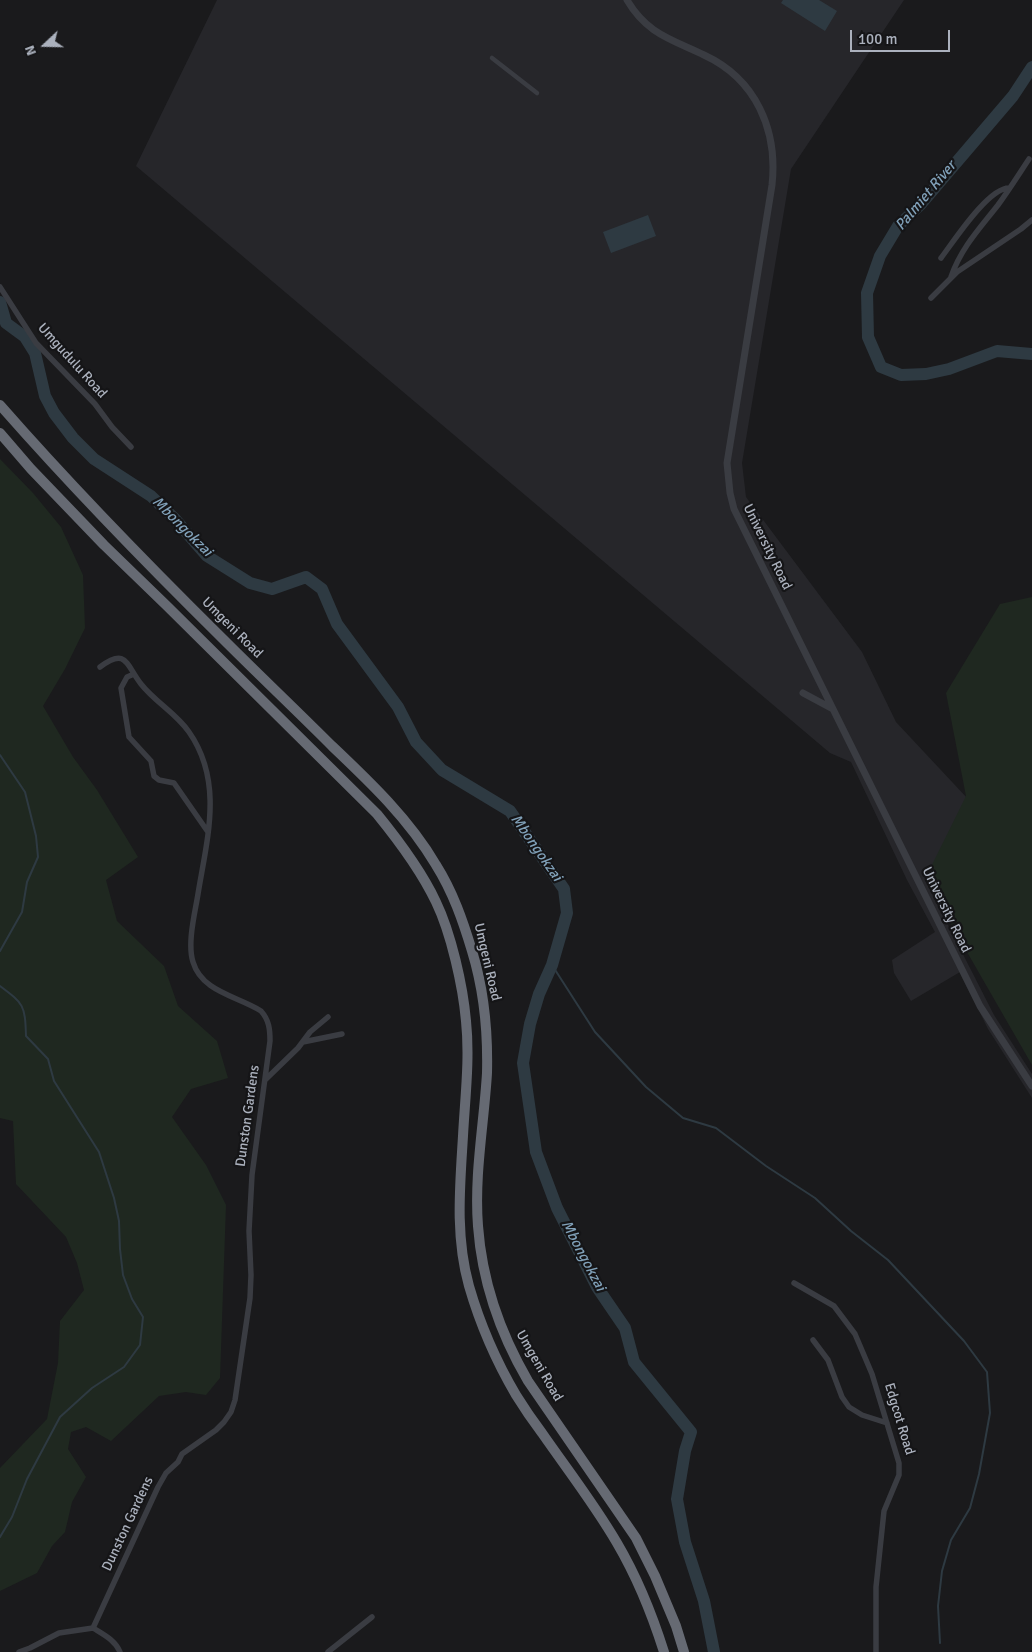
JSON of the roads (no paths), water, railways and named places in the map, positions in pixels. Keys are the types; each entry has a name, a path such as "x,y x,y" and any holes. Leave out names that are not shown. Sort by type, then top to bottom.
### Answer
{"highway":[{"name":"Umgeni Road","path":"0,405 52,464 130,545 392,805 435,862 449,887 474,955 482,993 486,1030 487,1072 477,1193 478,1225 483,1265 491,1300 514,1356 528,1380 636,1538 656,1576 684,1652"},
{"path":"0,433 31,469 104,545 377,814 420,873 437,903 453,950 466,1021 468,1059 459,1212 461,1243 468,1282 478,1315 492,1351 517,1397 597,1511 632,1571 658,1631 664,1652"}],"street":[{"name":"University Road","path":"627,0 643,21 659,34 712,59 731,73 753,96 769,132 773,160 772,185 727,463 730,493 734,509 980,1006 1032,1086"},
{"path":"492,58 537,93"},
{"path":"951,277 964,247 995,209 1029,159"},
{"path":"941,258 979,208 999,191 1009,188"},
{"path":"931,298 951,277 1032,220"},
{"name":"Umgudulu Road","path":"0,287 36,343 95,404 112,427 131,447"},
{"name":"Dunston Gardens","path":"93,1628 158,1486 166,1473 178,1462 182,1454 216,1430 224,1422 236,1400 250,1298 249,1231 252,1175 270,1041 270,1025 262,1011 206,983 197,972 192,960 193,927 211,805 205,765 195,741 179,719 146,690 128,662 123,659 114,658 100,668"},
{"path":"134,674 127,677 121,688 129,737 151,761 154,776 162,781 174,783 208,832"},
{"path":"804,694 831,708"},
{"path":"264,1080 303,1042 310,1032 328,1017"},
{"path":"303,1042 342,1034"},
{"name":"Edgcot Road","path":"794,1283 834,1306 855,1334 867,1359 900,1469 884,1510 876,1588 876,1652"},
{"path":"813,1340 828,1360 842,1397 850,1407 862,1415 887,1423"},
{"path":"328,1652 372,1617"},
{"path":"19,1652 59,1633 93,1628 110,1638 117,1645 120,1652"}],"waterway":[{"name":"Palmiet River","path":"1032,67 1013,96 920,205 898,226 880,256 867,293 868,337 881,367 901,375 926,374 949,369 997,351 1032,354"},
{"name":"Mbongokzai","path":"0,302 6,323 25,337 35,353 45,396 54,413 73,438 94,459 151,496 174,518 207,556 250,583 272,589 306,577 322,589 337,624 398,707 416,742 442,770 510,811 564,889 567,913 552,965 539,994 530,1024 523,1063 536,1152 557,1208 597,1287 625,1328 634,1362 691,1432 685,1451 677,1499 685,1542 704,1601 714,1652"},
{"path":"0,755 25,792 36,836 38,857 27,882 22,912 0,951"},
{"path":"552,965 595,1032 646,1087 683,1118 716,1128 766,1166 815,1198 851,1231 888,1260 964,1341 987,1372 990,1413 979,1474 970,1508 951,1540 942,1571 938,1606 940,1643"},
{"path":"0,986 22,1006 26,1036 48,1059 54,1081 99,1152 114,1198 119,1221 123,1275 132,1299 143,1317 140,1345 124,1367 92,1388 60,1417 27,1479 12,1517 0,1537"}]}
